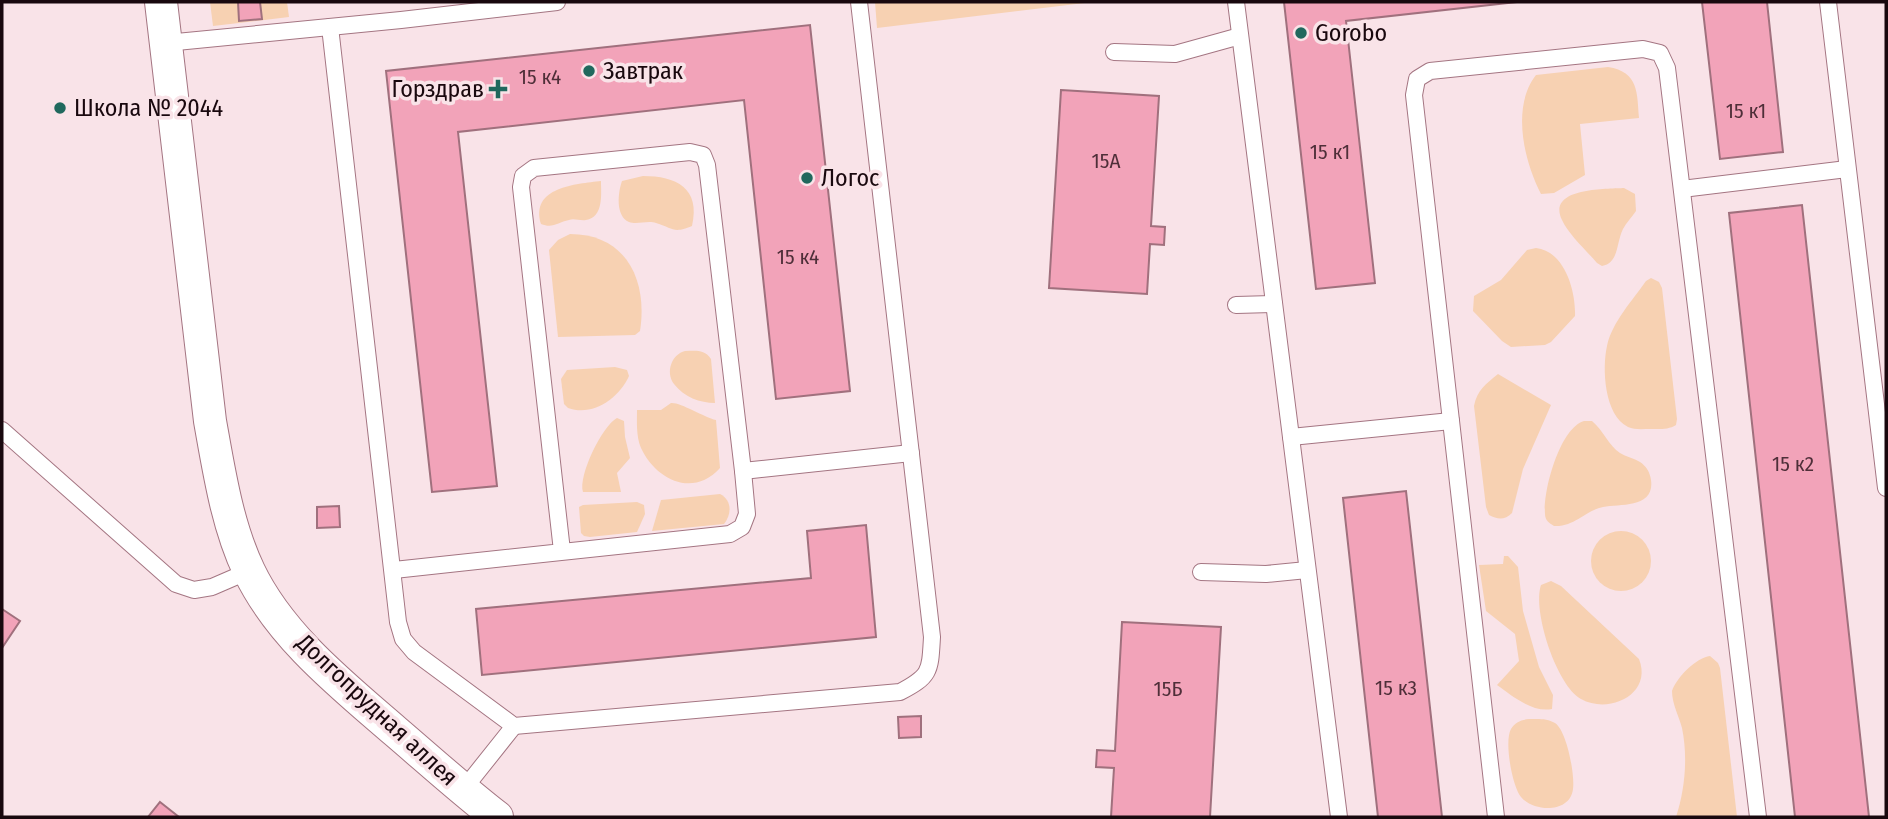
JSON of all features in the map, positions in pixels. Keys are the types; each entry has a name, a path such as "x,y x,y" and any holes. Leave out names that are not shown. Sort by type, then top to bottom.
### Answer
{"street":[{"name":"Долгопрудная аллея","path":"161,2 210,421 219,474 235,534 249,570 289,629 336,680 497,817"}],"lane":[{"path":"166,43 557,2"},
{"path":"330,27 398,622 403,639 414,652 514,726 900,692 921,681 931,663 932,637 859,2"},
{"path":"1236,2 1339,817"},
{"path":"1828,2 1886,488"},
{"path":"1114,52 1175,54 1240,36"},
{"path":"1496,817 1414,94 1417,79 1430,71 1643,49 1660,53 1667,68 1758,817"},
{"path":"394,570 730,534 742,527 747,514 743,471 707,166 703,155 690,152 534,168 523,176 521,187 562,551"},
{"path":"1682,189 1847,169"},
{"path":"1236,305 1274,304"},
{"path":"1291,437 1451,421"},
{"path":"2,430 176,584 194,590 212,587 249,570"},
{"path":"743,471 911,453"},
{"path":"1201,572 1266,575 1307,570"},
{"path":"463,790 514,726"}],"shaded area":[{"path":"210,2 287,2 289,17 213,26"},
{"path":"875,2 1093,2 877,28"},
{"path":"1608,67 1626,74 1631,79 1636,92 1639,118 1580,124 1585,175 1554,193 1541,194 1525,150 1523,134 1522,118 1528,88 1536,75"},
{"path":"643,176 666,178 689,193 694,213 692,226 677,230 653,222 632,223 621,215 619,191 622,181"},
{"path":"601,181 599,210 592,218 571,219 552,225 541,224 539,212 542,202 549,195 568,186"},
{"path":"1624,188 1635,194 1636,211 1623,229 1614,257 1602,266 1569,231 1559,209 1563,201 1581,192"},
{"path":"570,234 589,236 606,242 619,251 629,263 636,278 642,312 640,331 635,335 558,337 549,250 558,240"},
{"path":"1536,248 1554,257 1567,274 1575,316 1545,345 1511,347 1473,311 1474,296 1501,280 1527,250"},
{"path":"1651,278 1659,282 1662,288 1677,419 1676,425 1670,428 1636,429 1620,421 1609,402 1605,355 1618,320"},
{"path":"685,351 703,352 711,359 715,403 693,398 671,379 673,360"},
{"path":"615,367 627,370 629,376 619,392 604,404 587,410 577,410 564,404 561,379 567,370"},
{"path":"1498,374 1551,405 1523,469 1512,513 1507,517 1495,518 1489,515 1486,507 1474,406 1480,391"},
{"path":"671,403 716,420 720,468 698,482 676,481 665,476 648,459 639,443 637,410 661,410"},
{"path":"617,418 624,421 630,458 617,473 621,492 583,492 584,475 592,452"},
{"path":"1584,421 1592,421 1616,450 1644,465 1649,472 1651,489 1648,496 1635,503 1603,507 1568,524 1554,526 1545,514 1550,476 1568,435 1575,426"},
{"path":"720,494 727,500 730,508 724,524 652,531 661,500"},
{"path":"637,502 644,505 645,514 637,532 590,537 581,533 579,507"},
{"path":"1615,531 1627,531 1646,544 1651,561 1649,573 1638,586 1627,591 1615,591 1596,578 1591,567 1591,555 1604,536"},
{"path":"1504,556 1508,556 1518,567 1523,611 1539,667 1553,695 1552,709 1530,706 1497,685 1519,661 1515,634 1486,611 1479,565 1503,564"},
{"path":"1551,581 1561,586 1639,659 1642,671 1640,682 1626,698 1615,703 1592,703 1581,699 1563,679 1549,647 1540,612 1541,585"},
{"path":"1710,656 1720,668 1737,817 1676,817 1682,796 1685,750 1672,691 1688,669 1699,660"},
{"path":"1529,719 1555,723 1566,744 1573,789 1565,803 1558,806 1534,806 1521,797 1515,783 1510,763 1509,735 1516,723"}],"building":[{"path":"238,2 260,2 262,19 239,21"},
{"path":"1284,2 1517,2 1346,21 1375,283 1316,289"},
{"path":"1702,2 1767,2 1783,152 1720,159"},
{"path":"810,25 850,391 776,399 744,100 458,132 497,486 432,492 386,71"},
{"path":"1061,90 1159,96 1151,226 1165,227 1164,245 1150,244 1147,294 1049,288"},
{"path":"1802,205 1869,817 1795,817 1729,213"},
{"path":"1406,491 1442,817 1378,817 1343,498"},
{"path":"339,506 340,527 317,528 317,507"},
{"path":"866,525 876,637 482,675 476,609 811,578 807,531"},
{"path":"2,609 20,621 2,648"},
{"path":"1122,622 1221,627 1210,817 1111,817 1114,768 1096,767 1097,750 1115,751"},
{"path":"921,716 921,737 899,738 898,717"},
{"path":"160,802 179,817 148,817"}],"place":[{"name":"Gorobo","path":"1301,33"},
{"name":"Завтрак","path":"589,71"},
{"name":"Горздрав","path":"498,89"},
{"name":"Школа № 2044","path":"60,108"},
{"name":"Логос","path":"807,178"}]}
